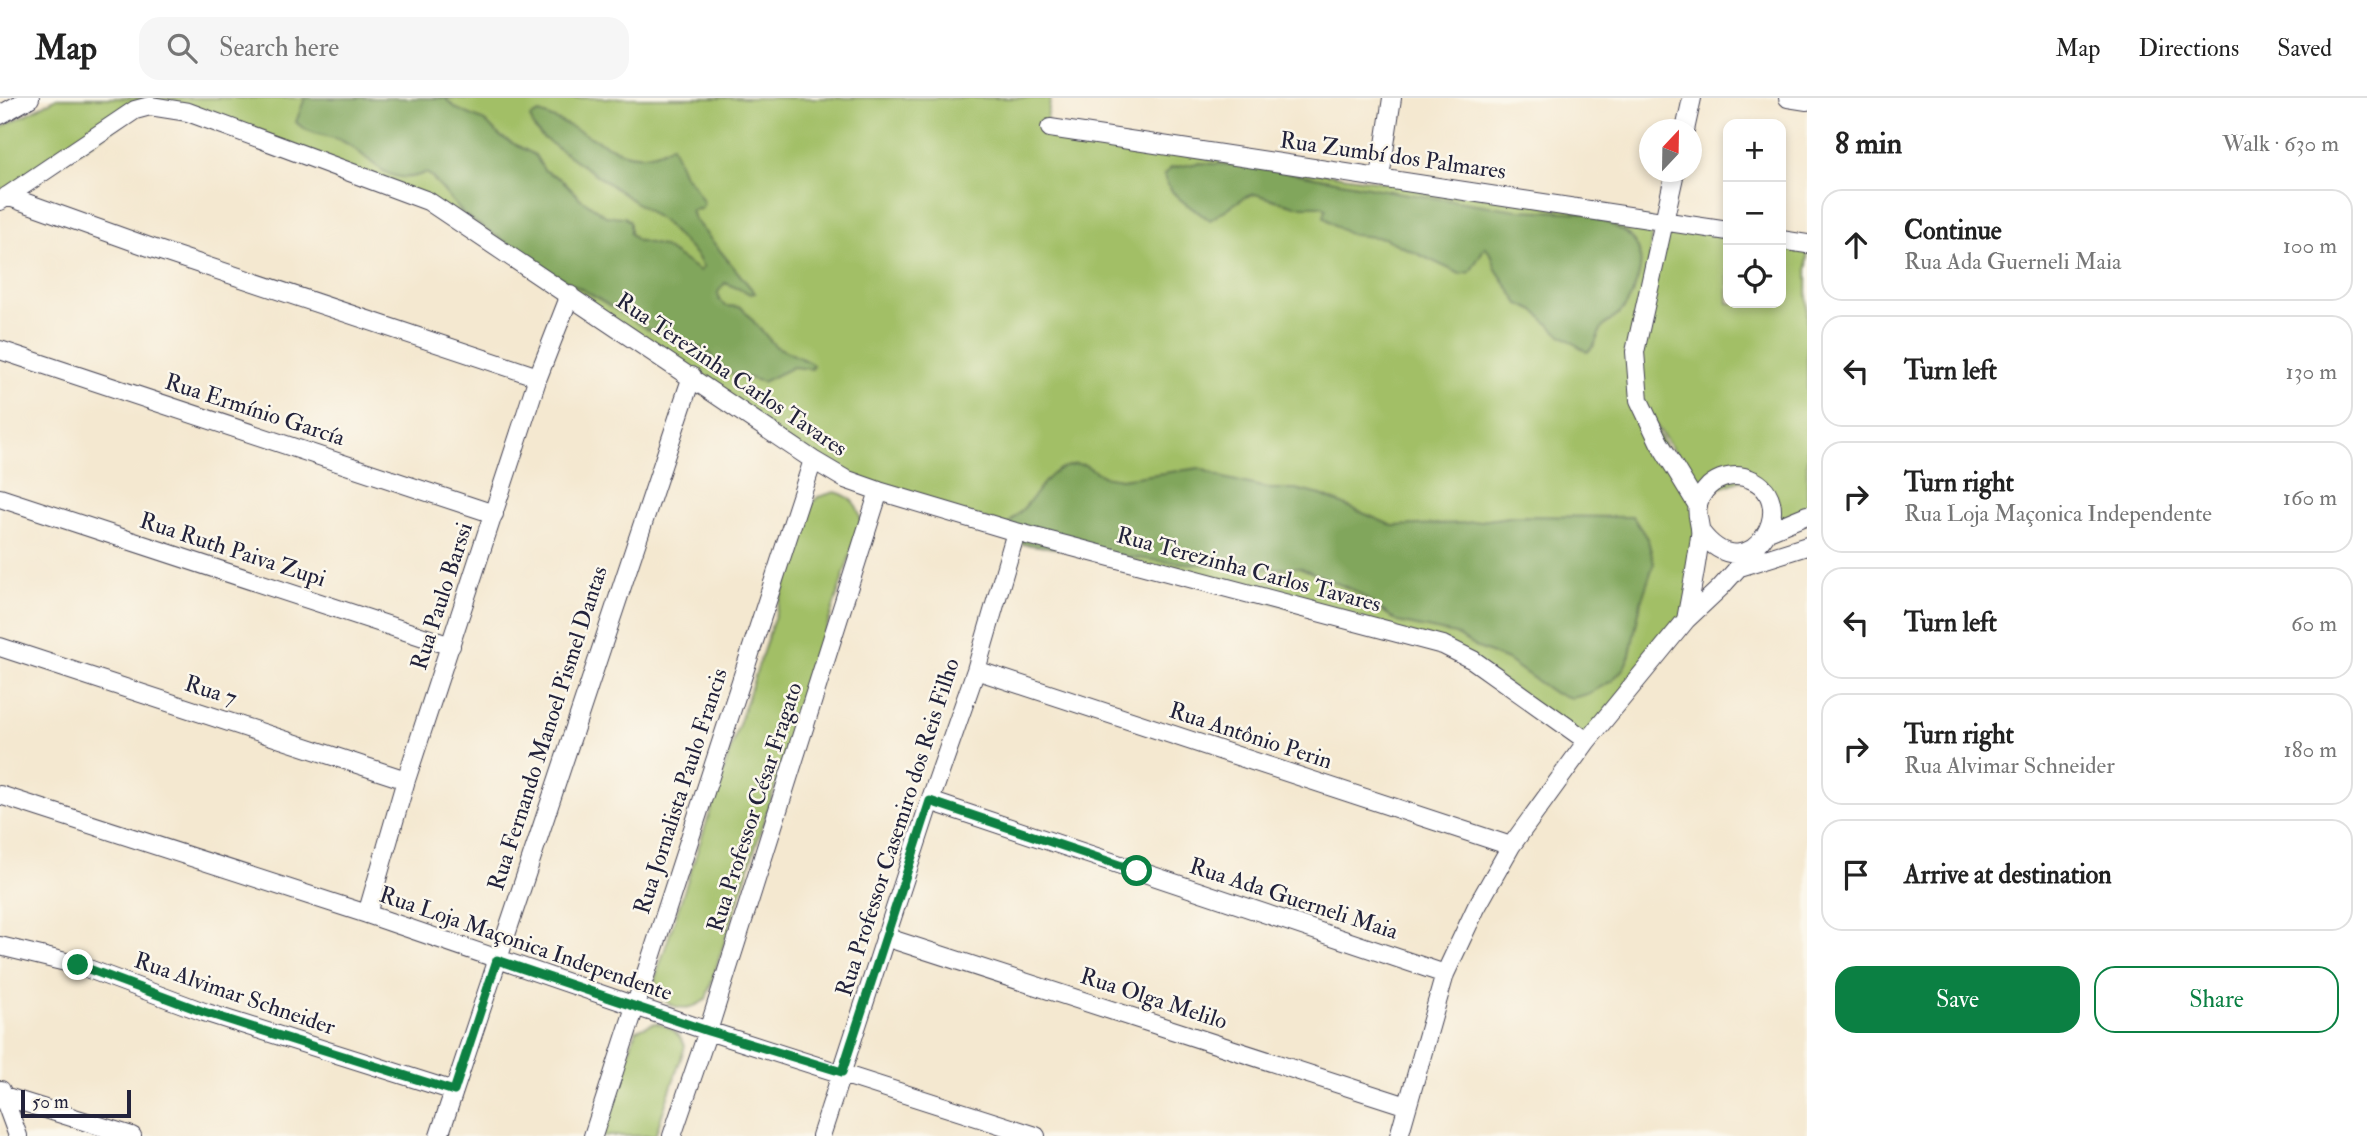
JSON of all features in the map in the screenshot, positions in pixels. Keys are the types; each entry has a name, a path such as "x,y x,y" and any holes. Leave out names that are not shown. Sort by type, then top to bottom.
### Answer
{"street":[{"path":"0,115 30,98"},
{"path":"1380,178 1392,98"},
{"path":"1687,119 1692,98"},
{"path":"1788,98 1807,101"},
{"name":"Rua Terezinha Carlos Tavares","path":"4,199 135,110 150,106 188,112 428,201 845,479 1016,532 1443,645 1473,660 1587,741"},
{"name":"Rua Zumbí dos Palmares","path":"1049,128 1723,230"},
{"path":"1673,182 1635,352 1639,400 1658,442 1698,506"},
{"path":"4,199 538,377"},
{"path":"1786,241 1807,244"},
{"name":"Rua Paulo Barssi","path":"366,914 406,780 538,377 570,295"},
{"name":"Rua Ermínio García","path":"0,350 494,514"},
{"name":"Rua Fernando Manoel Pismel Dantas","path":"439,1136 692,376"},
{"name":"Rua Jornalista Paulo Francis","path":"593,1136 813,460"},
{"path":"1399,1136 1445,974 1476,908 1511,846 1587,741 1686,620 1771,530 1774,517 1768,493 1748,478 1722,478 1711,484 1703,494 1698,506 1701,532 1686,620"},
{"name":"Rua Professor César Fragato","path":"672,1136 708,1031 879,491"},
{"name":"Rua Ruth Paiva Zupi","path":"0,498 451,646"},
{"path":"1771,530 1807,514"},
{"path":"1737,568 1804,548 1789,522"},
{"name":"Rua Professor Casemiro dos Reis Filho","path":"821,1136 930,801 976,670 1016,532"},
{"path":"1701,532 1720,550 1747,552 1757,547"},
{"name":"Rua 7","path":"0,647 406,780"},
{"name":"Rua Antônio Perin","path":"976,670 1511,846"},
{"name":"Rua Loja Maçonica Independente","path":"0,794 366,914 708,1031 1036,1136"},
{"name":"Rua Ada Guerneli Maia","path":"930,801 1445,974"},
{"name":"Rua Olga Melilo","path":"885,937 1407,1106"},
{"name":"Rua Alvimar Schneider","path":"0,946 78,965 204,1012 454,1091"},
{"path":"2,1091 18,1136"},
{"path":"2,1091 132,1136"}],"green space":[{"path":"57,98 1051,98 1044,134 1652,220 1649,280 1664,220 1723,230 1723,308 1786,308 1786,241 1807,244 1807,514 1773,527 1774,517 1748,478 1703,494 1643,406 1698,506 1686,620 1587,741 1473,660 845,479 428,201 150,106 0,201 0,128"},
{"path":"305,98 445,98 457,109 485,121 501,137 535,155 544,170 561,179 581,199 606,216 625,217 630,222 630,233 636,240 662,246 700,271 703,267 697,256 665,223 542,137 534,128 530,117 539,113 551,117 614,149 631,154 649,154 672,145 684,175 704,203 701,209 691,210 694,219 755,293 751,294 725,283 718,292 719,300 726,306 741,307 775,346 809,362 813,365 812,369 793,367 763,382 726,372 706,350 647,329 589,293 529,261 512,246 463,214 430,175 425,173 399,177 389,174 342,141 301,126 296,122"},
{"path":"1198,163 1255,166 1395,192 1517,210 1593,213 1594,217 1624,232 1637,246 1640,255 1638,278 1627,304 1604,326 1593,347 1587,352 1557,332 1535,311 1519,304 1485,247 1470,272 1460,274 1384,238 1354,235 1340,229 1324,217 1326,209 1322,206 1295,206 1255,194 1245,197 1210,220 1176,196 1166,183 1164,175 1171,168"},
{"path":"1076,464 1085,465 1103,476 1121,479 1199,468 1224,478 1271,489 1295,489 1321,495 1393,526 1465,523 1516,516 1633,517 1648,540 1654,563 1641,602 1630,655 1624,668 1612,681 1588,694 1572,698 1554,693 1507,660 1478,648 1455,634 1398,622 1355,591 1299,567 1265,569 1170,562 1022,544 1008,539 1004,532 1006,527 1048,477 1060,469"},
{"path":"835,492 853,502 861,522 706,999 690,1007 674,1006 661,996 655,979 812,503 818,497"},
{"path":"655,1023 673,1030 685,1046 655,1136 601,1136 636,1030"}],"route":[{"path":"78,965 204,1012 454,1091 497,960 708,1031 842,1072 930,801 1137,871"}]}
